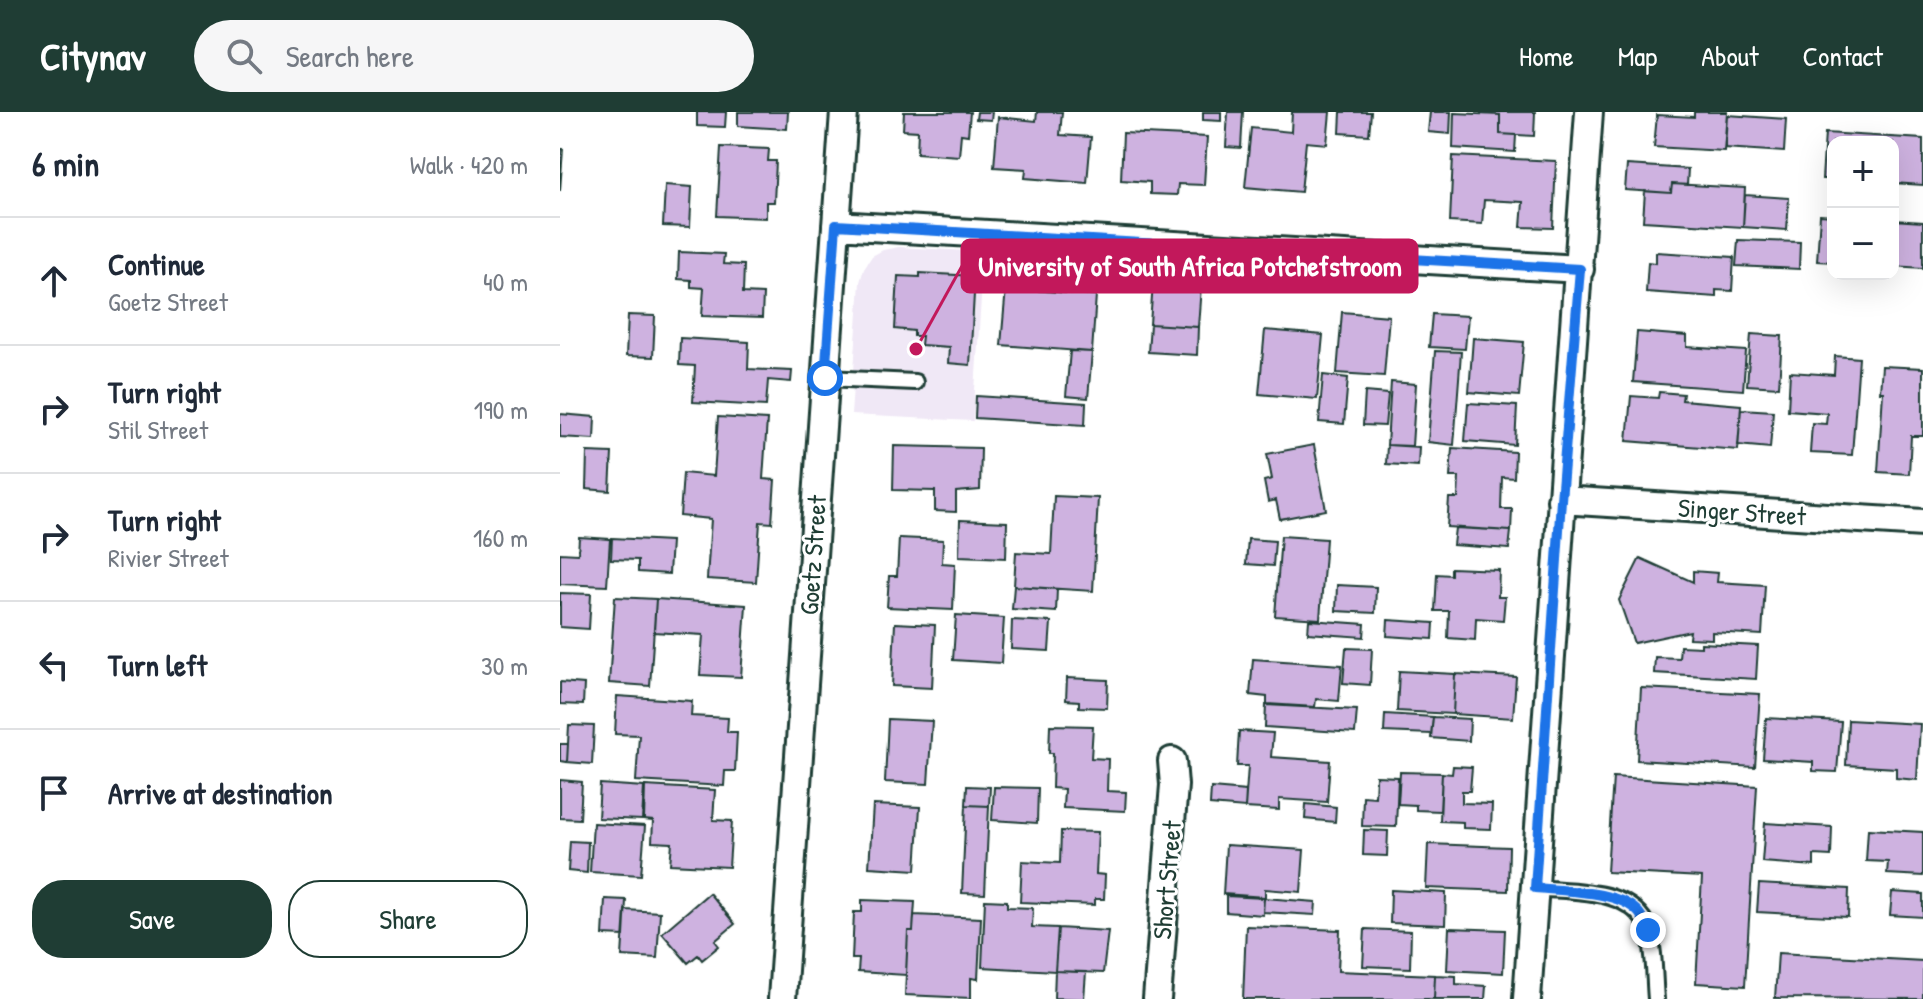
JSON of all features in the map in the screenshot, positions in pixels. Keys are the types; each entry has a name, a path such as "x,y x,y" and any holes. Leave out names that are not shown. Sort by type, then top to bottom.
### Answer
{"street":[{"name":"Goetz Street","path":"782,999 844,112"},
{"path":"1527,999 1589,112"},
{"path":"836,225 1580,269"},
{"name":"Singer Street","path":"1561,500 1923,523"},
{"name":"Short Street","path":"1157,999 1174,785 1172,761"}],"lane":[{"path":"825,378 915,382"},
{"path":"1535,888 1603,895 1639,912 1648,930 1656,999"}],"shaded area":[{"path":"899,247 984,252 973,421 851,415 860,282 864,268 872,256"}],"building":[{"path":"697,112 726,112 725,127 697,126"},
{"path":"738,112 788,112 787,129 738,126"},
{"path":"904,112 970,112 968,135 961,134 959,156 917,153 918,131 903,130"},
{"path":"977,112 992,112 991,120 976,119"},
{"path":"1037,112 1062,112 1060,135 1091,137 1087,183 1025,178 1026,169 994,167 998,117 1036,121"},
{"path":"1203,112 1221,112 1221,121 1203,120"},
{"path":"1228,112 1243,112 1241,148 1226,147"},
{"path":"1292,112 1330,112 1327,144 1306,142 1301,192 1245,187 1251,128 1291,132"},
{"path":"1341,112 1371,112 1369,135 1340,133"},
{"path":"1430,112 1451,112 1450,134 1428,132"},
{"path":"1480,112 1535,112 1534,136 1500,134 1500,115"},
{"path":"1694,112 1727,112 1724,151 1654,147 1657,115 1694,117"},
{"path":"1454,113 1500,115 1500,134 1516,135 1515,152 1453,148"},
{"path":"1727,115 1786,119 1784,152 1725,148"},
{"path":"1123,133 1207,137 1204,185 1178,184 1177,195 1150,194 1150,182 1121,180"},
{"path":"1825,133 1874,136 1827,136 1827,179 1822,179"},
{"path":"1899,138 1923,139 1923,185 1899,183"},
{"path":"721,147 769,149 768,161 776,161 774,202 766,202 766,218 717,216"},
{"path":"560,149 563,149 560,191"},
{"path":"1453,156 1556,161 1553,228 1521,227 1523,202 1484,200 1482,224 1450,222"},
{"path":"1627,165 1688,169 1687,185 1672,184 1671,193 1625,190"},
{"path":"1672,184 1745,188 1743,227 1643,221 1645,191 1671,193"},
{"path":"665,185 692,187 690,227 663,226"},
{"path":"1745,195 1789,198 1787,230 1743,227"},
{"path":"1820,215 1827,216 1827,262 1817,261"},
{"path":"1899,220 1923,222 1923,268 1899,266"},
{"path":"1738,240 1800,242 1799,269 1736,266"},
{"path":"679,252 724,254 723,264 744,265 743,293 763,294 762,318 702,316 704,288 691,287 691,280 678,279"},
{"path":"1656,252 1734,257 1732,291 1716,290 1716,297 1646,292 1648,262 1656,263"},
{"path":"920,273 975,276 970,365 948,363 949,347 921,345 922,336 914,336 914,331 895,329 898,276 920,277"},
{"path":"1153,283 1201,286 1198,327 1150,324"},
{"path":"1006,288 1096,295 1092,352 1001,345"},
{"path":"1342,312 1389,316 1384,376 1337,373"},
{"path":"1432,314 1468,316 1465,349 1429,347"},
{"path":"628,315 655,316 653,357 626,356"},
{"path":"1150,324 1198,327 1197,355 1148,352"},
{"path":"1265,330 1323,335 1317,399 1259,394"},
{"path":"1637,332 1687,336 1687,347 1746,351 1743,390 1633,382"},
{"path":"1751,334 1782,336 1779,387 1747,385"},
{"path":"680,338 749,342 748,369 792,371 791,382 768,380 766,406 693,402 695,366 679,365"},
{"path":"1473,338 1524,342 1519,396 1469,392"},
{"path":"1070,351 1092,352 1088,398 1066,396"},
{"path":"1435,351 1461,352 1454,445 1428,442"},
{"path":"1835,356 1859,358 1852,455 1810,453 1812,423 1826,424 1827,413 1788,410 1790,372 1834,375"},
{"path":"1882,366 1923,368 1923,436 1911,436 1909,474 1878,472"},
{"path":"1323,375 1348,378 1344,424 1319,422"},
{"path":"1391,382 1416,384 1412,446 1387,445"},
{"path":"1365,392 1388,394 1385,426 1363,425"},
{"path":"1659,392 1683,394 1682,400 1741,405 1738,450 1627,441 1631,396 1658,398"},
{"path":"976,396 1086,403 1085,425 975,418"},
{"path":"1468,403 1517,406 1515,445 1465,441"},
{"path":"1741,409 1773,411 1770,448 1738,445"},
{"path":"560,414 595,417 594,439 560,437"},
{"path":"718,417 767,420 763,479 775,480 772,523 760,522 756,582 707,579 711,519 680,516 683,473 714,476"},
{"path":"1314,445 1326,510 1280,519 1276,500 1268,502 1264,481 1272,479 1267,454"},
{"path":"1387,445 1419,447 1418,466 1386,464"},
{"path":"894,446 981,448 980,490 956,492 956,512 935,511 935,491 893,490"},
{"path":"1452,448 1515,452 1514,478 1502,477 1501,509 1512,509 1511,531 1447,527 1449,498 1458,498 1459,477 1450,477"},
{"path":"587,452 612,453 610,491 586,489"},
{"path":"1054,496 1098,498 1093,591 1014,586 1016,552 1051,554"},
{"path":"960,520 1007,522 1006,558 959,556"},
{"path":"1455,528 1511,531 1509,549 1453,545"},
{"path":"1281,536 1326,539 1320,619 1275,616"},
{"path":"579,537 610,539 607,586 560,584 560,553 578,554"},
{"path":"612,538 671,541 669,574 638,572 638,560 611,559"},
{"path":"899,538 943,540 942,563 955,564 953,610 887,607 889,576 897,576"},
{"path":"1248,539 1275,541 1273,566 1246,564"},
{"path":"1640,558 1693,582 1693,571 1718,573 1717,582 1765,585 1762,635 1712,632 1712,639 1689,638 1690,631 1634,643 1619,600"},
{"path":"1451,568 1499,570 1498,597 1505,597 1503,620 1476,618 1475,640 1448,638 1449,611 1435,611 1437,574 1451,575"},
{"path":"1337,585 1376,587 1375,613 1336,611"},
{"path":"1014,586 1057,589 1056,612 1012,609"},
{"path":"560,593 591,594 589,629 560,627"},
{"path":"615,597 656,599 650,686 609,683"},
{"path":"656,599 746,605 741,677 700,675 703,635 654,632"},
{"path":"956,615 1004,618 1001,663 953,660"},
{"path":"1012,620 1051,622 1049,651 1011,649"},
{"path":"1309,620 1365,624 1364,637 1308,633"},
{"path":"1388,620 1434,623 1433,639 1387,636"},
{"path":"895,623 935,625 932,688 892,686"},
{"path":"1701,643 1758,646 1756,679 1654,673 1655,657 1679,658 1680,646 1701,647"},
{"path":"1346,648 1372,649 1370,685 1343,683"},
{"path":"1253,659 1342,665 1339,701 1316,699 1315,707 1267,704 1267,697 1250,695"},
{"path":"1399,671 1455,674 1453,714 1397,711"},
{"path":"1455,674 1516,677 1513,718 1453,714"},
{"path":"1067,678 1108,680 1107,708 1079,707 1079,701 1066,700"},
{"path":"560,682 584,684 583,705 560,704"},
{"path":"1641,688 1760,694 1755,767 1637,760"},
{"path":"617,696 692,701 691,716 728,718 727,732 737,732 735,771 725,771 724,786 636,781 639,735 615,734"},
{"path":"1266,705 1357,710 1355,733 1265,727"},
{"path":"1385,714 1433,717 1431,734 1384,732"},
{"path":"1433,717 1470,719 1469,741 1431,738"},
{"path":"1766,718 1841,722 1837,772 1813,771 1813,762 1763,759"},
{"path":"888,719 932,721 928,784 885,782"},
{"path":"1848,720 1920,724 1917,780 1896,778 1896,768 1846,765"},
{"path":"569,725 594,726 592,764 567,762"},
{"path":"1050,725 1093,726 1091,758 1108,759 1107,791 1126,792 1125,811 1063,808 1064,789 1052,788"},
{"path":"1239,731 1273,733 1271,757 1330,761 1327,802 1279,799 1279,810 1245,808 1248,766 1237,766"},
{"path":"560,744 568,744 567,762 560,761"},
{"path":"1453,766 1472,767 1470,791 1462,791 1462,803 1492,804 1491,829 1463,828 1463,822 1440,821 1442,773 1452,774"},
{"path":"1400,772 1442,773 1440,811 1416,810 1416,805 1398,804"},
{"path":"1376,776 1398,777 1396,827 1362,826 1363,796 1375,797"},
{"path":"1613,777 1757,786 1745,986 1696,983 1702,877 1607,872"},
{"path":"560,780 582,782 580,819 560,818"},
{"path":"600,784 644,787 642,820 598,818"},
{"path":"645,786 715,790 713,820 732,821 729,867 670,864 672,843 652,842 653,821 644,820"},
{"path":"967,786 990,787 989,806 966,805"},
{"path":"994,787 1038,788 1037,823 992,820"},
{"path":"1211,788 1246,791 1245,808 1210,805"},
{"path":"1306,804 1336,807 1335,822 1305,819"},
{"path":"873,805 920,807 916,870 869,867"},
{"path":"966,805 989,806 985,894 962,893"},
{"path":"593,823 645,826 641,875 590,872"},
{"path":"1765,823 1832,827 1831,856 1814,855 1814,866 1762,862"},
{"path":"1868,829 1923,832 1923,876 1887,874 1888,862 1866,861"},
{"path":"1364,830 1388,831 1387,856 1363,855"},
{"path":"1061,831 1098,832 1096,874 1105,875 1104,899 1095,899 1095,905 1020,902 1022,861 1060,863"},
{"path":"570,841 588,842 587,873 568,871"},
{"path":"1428,844 1509,847 1508,891 1426,888"},
{"path":"1226,845 1304,850 1301,892 1265,889 1265,897 1223,894"},
{"path":"1759,884 1849,889 1848,917 1757,912"},
{"path":"1391,890 1446,893 1445,925 1390,923"},
{"path":"1892,892 1923,894 1923,917 1890,915"},
{"path":"709,893 735,924 715,941 719,946 702,960 698,955 688,963 662,933"},
{"path":"1226,896 1264,898 1263,915 1226,912"},
{"path":"1264,898 1316,902 1315,915 1263,912"},
{"path":"605,899 626,900 624,936 603,935"},
{"path":"862,900 915,902 913,931 908,931 906,975 858,972 859,959 852,959 854,912 862,912"},
{"path":"985,900 1007,901 1007,907 1033,908 1032,927 1058,928 1055,971 982,967"},
{"path":"625,910 660,912 657,958 622,956"},
{"path":"914,915 981,918 978,979 971,978 971,998 905,995 908,931 913,931"},
{"path":"1246,926 1340,930 1338,971 1435,975 1434,999 1243,999"},
{"path":"1058,928 1108,931 1103,973 1055,971"},
{"path":"1449,928 1505,930 1503,973 1447,970"},
{"path":"1365,929 1411,931 1410,968 1363,966"},
{"path":"1778,953 1923,961 1923,999 1775,998"},
{"path":"1055,971 1086,972 1084,999 1054,998"},
{"path":"1435,975 1456,976 1456,984 1486,986 1485,999 1434,999"}],"place":[{"name":"University of South Africa Potchefstroom","path":"916,349"}],"route":[{"path":"825,378 836,225 1580,269 1535,888 1603,895 1622,902 1639,912 1648,930"}]}
